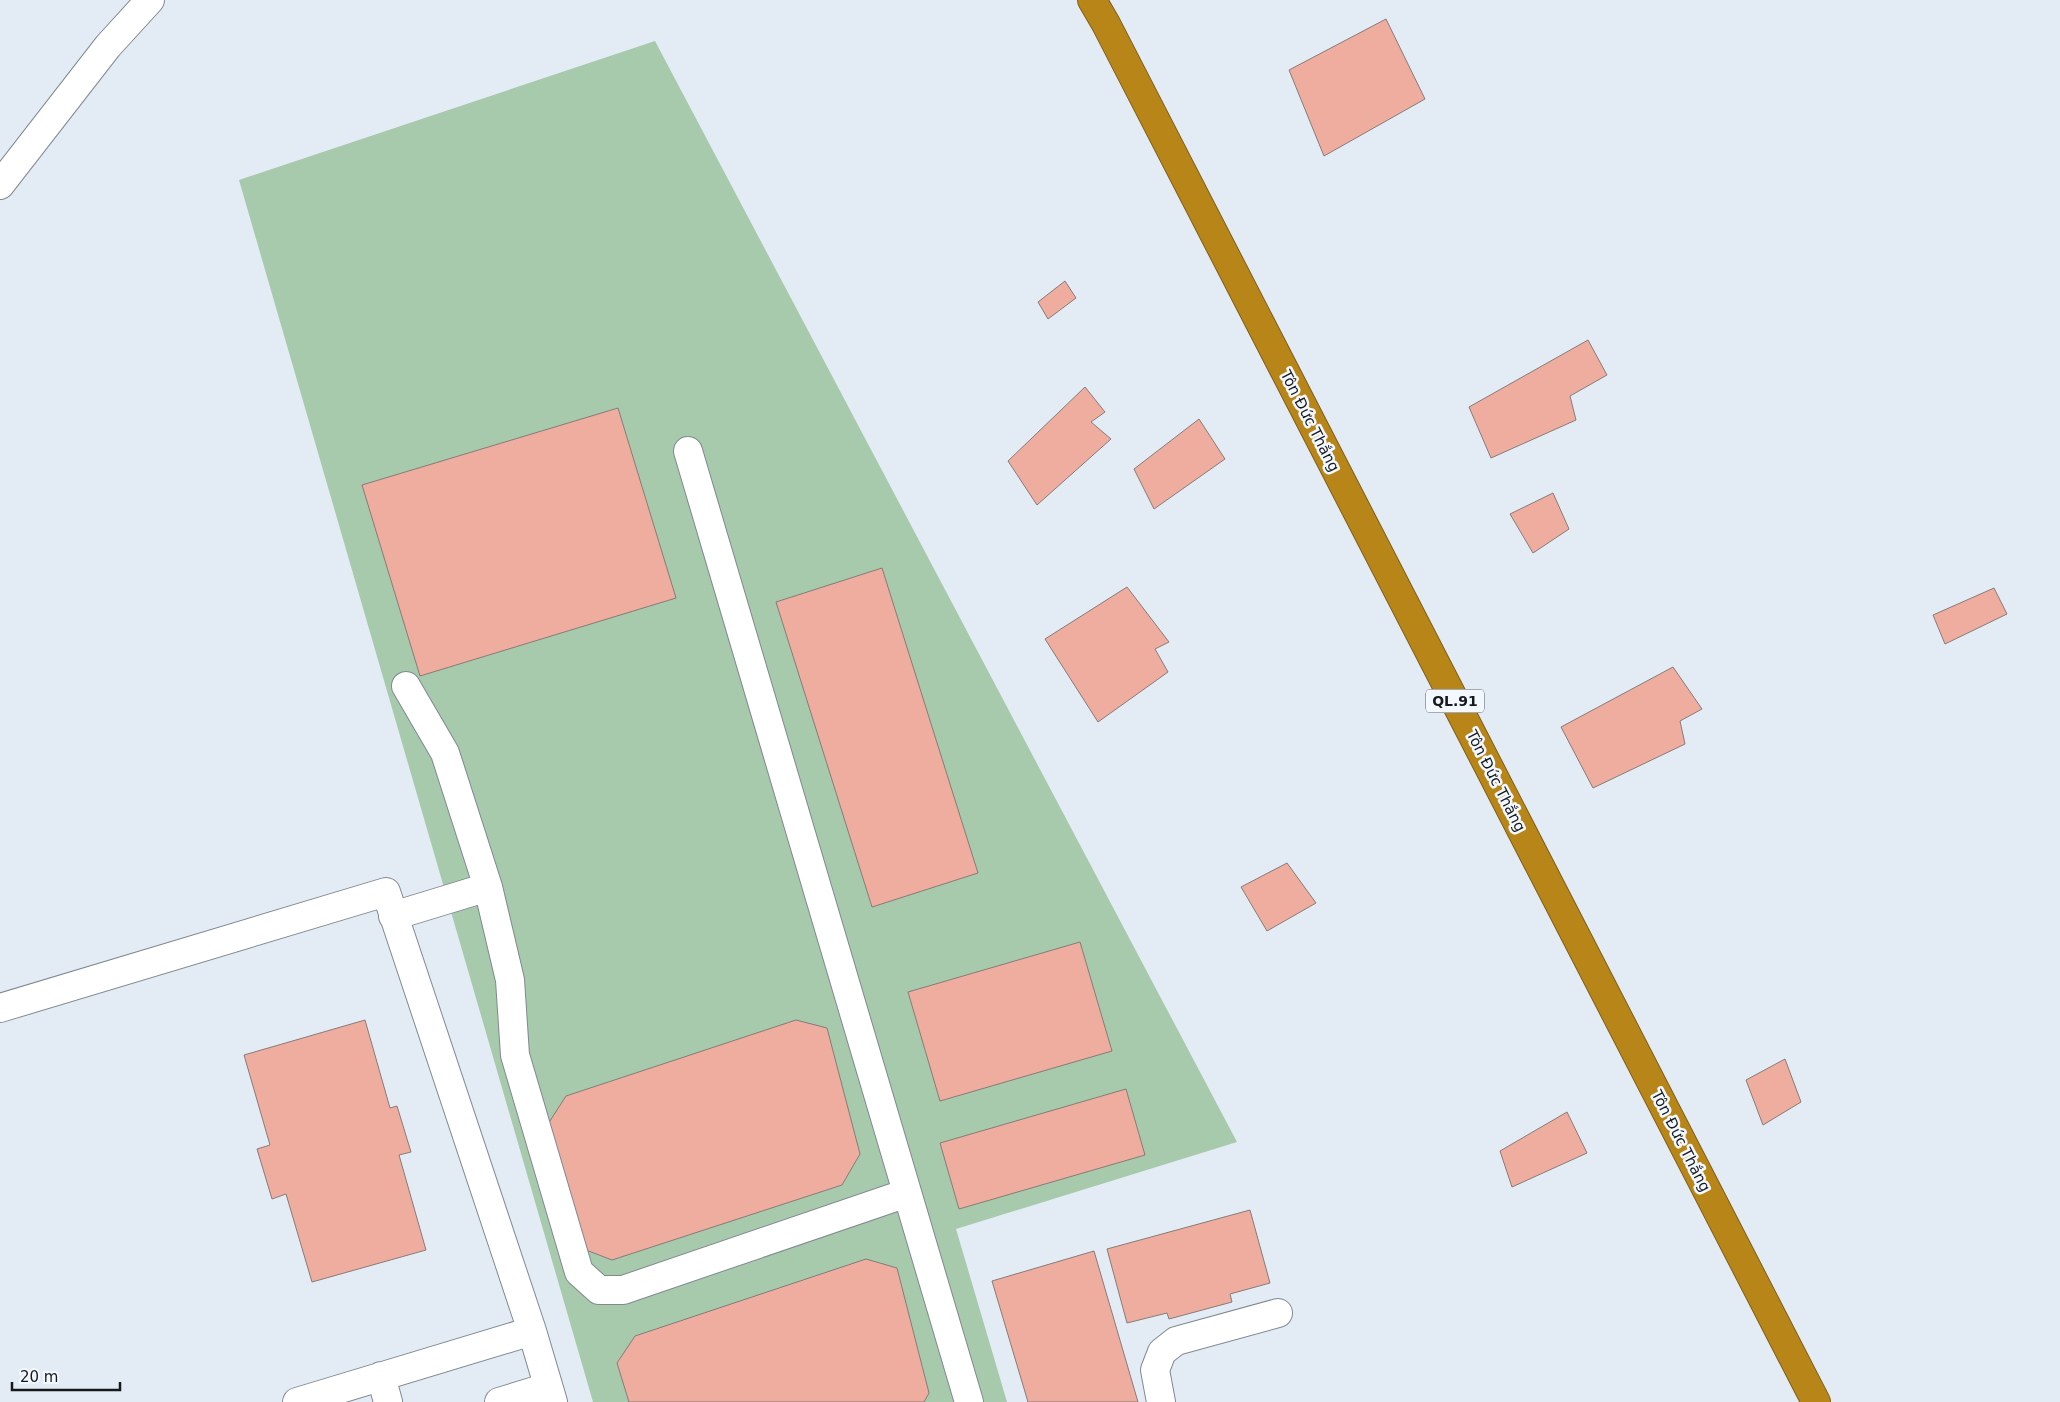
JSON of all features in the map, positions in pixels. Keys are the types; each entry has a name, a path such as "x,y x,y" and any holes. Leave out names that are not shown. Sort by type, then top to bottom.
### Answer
{"highway":[{"name":"Tôn Đức Thắng","path":"1092,0 1816,1402"}],"street":[{"path":"0,185 108,46 150,0"},
{"path":"688,451 969,1402"},
{"path":"406,686 445,753 488,887 510,980 516,1056 579,1272 599,1290 623,1290 907,1192"},
{"path":"393,916 488,887"},
{"path":"0,1008 386,892 532,1331 551,1395 499,1402"},
{"path":"1161,1402 1155,1370 1162,1352 1176,1341 1278,1313"},
{"path":"297,1402 532,1331"},
{"path":"381,1376 388,1402"}],"green space":[{"path":"655,41 1237,1142 956,1229 1007,1402 593,1402 239,180"}],"building":[{"path":"1386,19 1425,99 1324,156 1289,70"},
{"path":"1065,281 1076,298 1048,319 1038,302"},
{"path":"1588,340 1607,375 1570,396 1576,420 1491,458 1469,407"},
{"path":"1085,387 1105,412 1091,422 1111,439 1037,505 1008,461"},
{"path":"618,408 676,598 420,676 362,485"},
{"path":"1199,419 1225,459 1154,509 1134,469"},
{"path":"1553,493 1569,529 1533,553 1510,514"},
{"path":"882,568 978,873 872,907 776,602"},
{"path":"1127,587 1169,642 1155,649 1168,672 1098,722 1045,639"},
{"path":"1994,588 2007,614 1945,644 1933,615"},
{"path":"1673,667 1702,709 1680,721 1685,744 1593,788 1561,727"},
{"path":"1287,863 1316,903 1267,931 1241,887"},
{"path":"1080,942 1112,1051 940,1101 908,992"},
{"path":"365,1020 390,1108 397,1106 411,1152 399,1155 426,1250 312,1282 286,1194 272,1199 257,1149 270,1145 244,1055"},
{"path":"796,1020 827,1028 860,1154 842,1185 612,1260 586,1250 548,1124 566,1096"},
{"path":"1785,1059 1801,1102 1763,1125 1746,1080"},
{"path":"1126,1089 1145,1155 959,1209 940,1143"},
{"path":"1567,1112 1587,1153 1512,1187 1500,1151"},
{"path":"1250,1210 1270,1283 1230,1294 1232,1302 1169,1319 1167,1313 1127,1323 1107,1249"},
{"path":"1094,1251 1138,1402 1028,1402 992,1281"},
{"path":"866,1259 897,1268 929,1393 924,1402 629,1402 617,1363 635,1336"}]}
